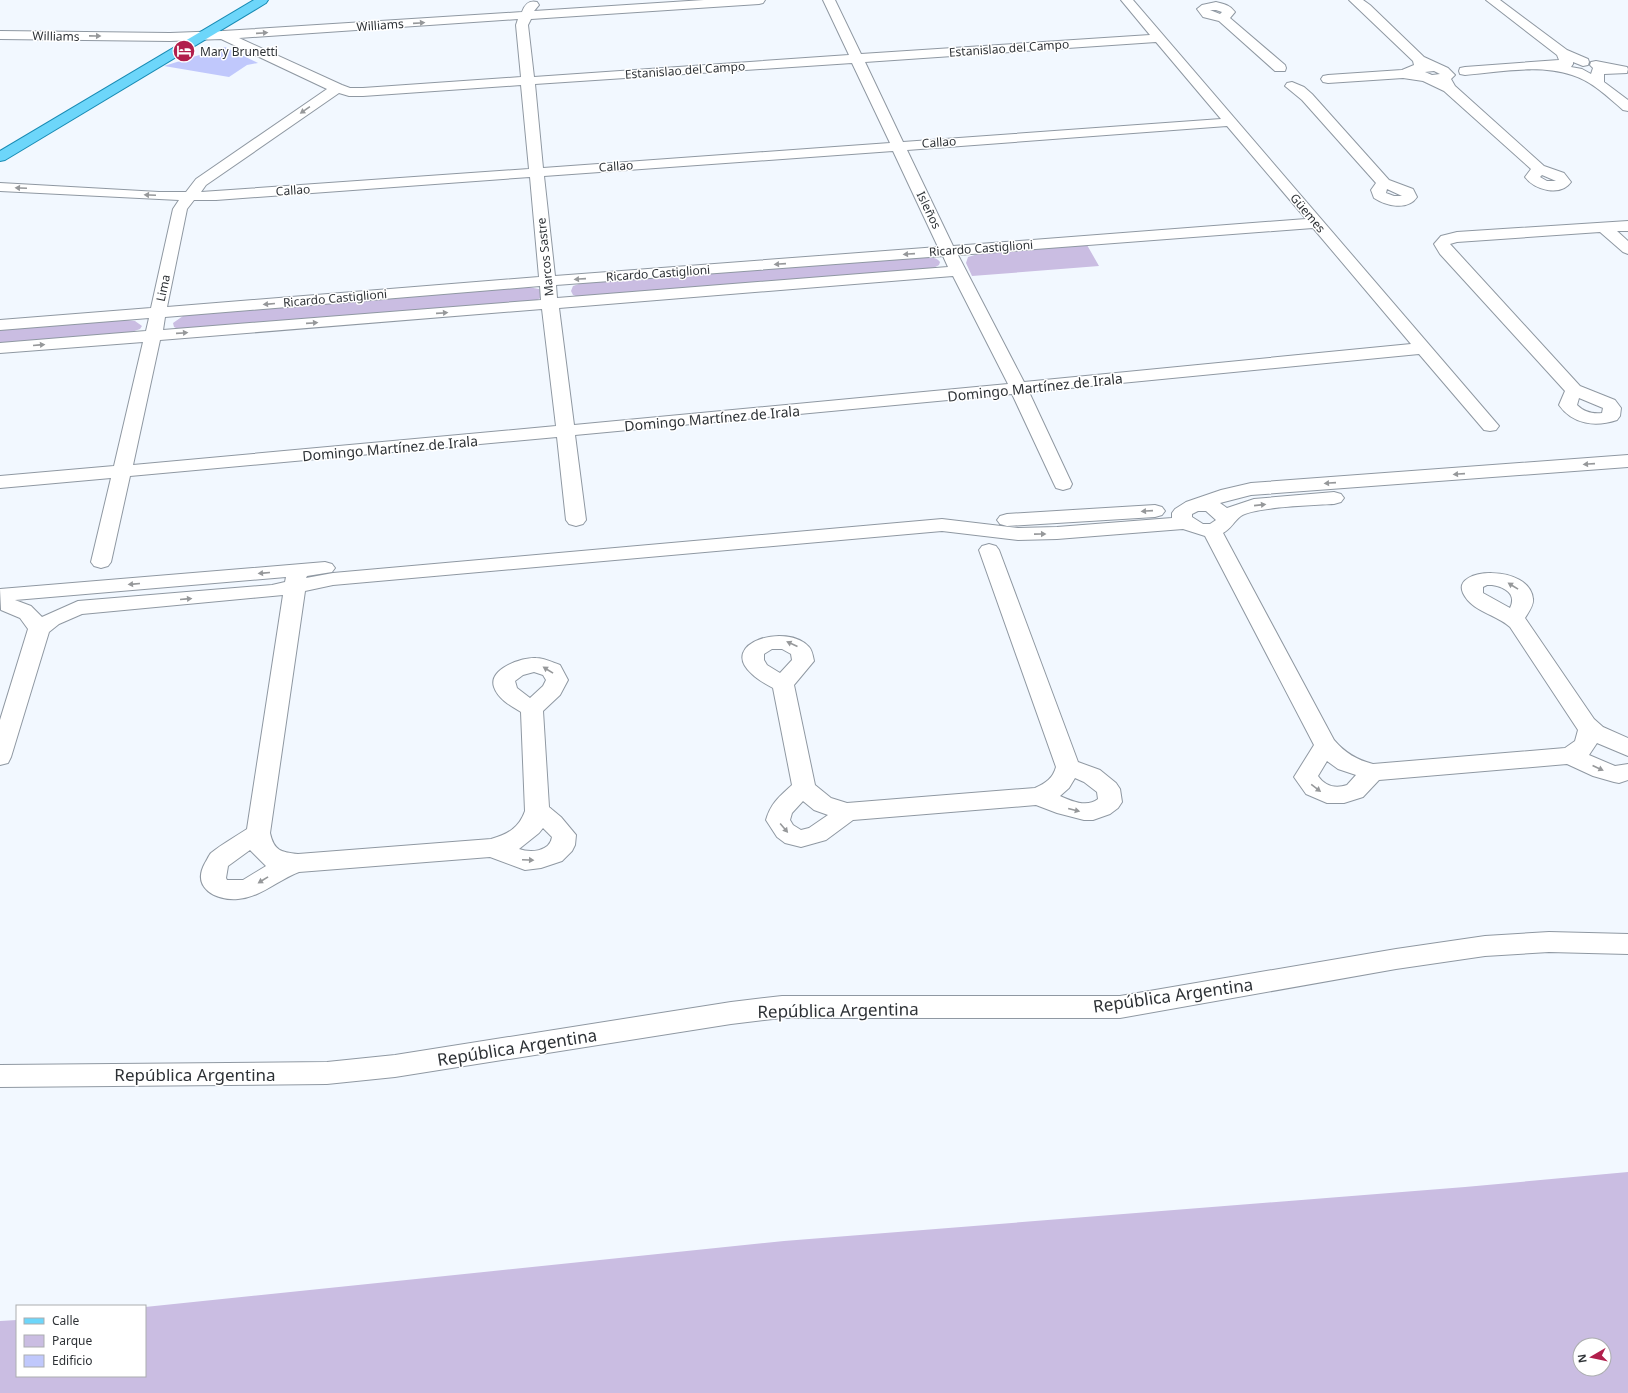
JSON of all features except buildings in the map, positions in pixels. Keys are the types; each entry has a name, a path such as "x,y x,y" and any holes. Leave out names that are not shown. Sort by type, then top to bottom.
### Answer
{"main road":[{"path":"0,157 262,0"}],"street":[{"path":"525,16 530,7 540,0"},
{"name":"Williams","path":"0,35 203,36 759,0"},
{"name":"Isleños","path":"829,0 948,251 1019,389 1063,484"},
{"name":"Güemes","path":"1127,0 1490,426"},
{"path":"1355,0 1366,8 1539,169"},
{"path":"1492,0 1572,62 1597,73 1628,107"},
{"name":"Marcos Sastre","path":"525,16 522,25 536,172 550,305 576,520"},
{"path":"1223,18 1301,81 1384,183"},
{"name":"Estanislao del Campo","path":"223,35 337,88 349,92 1160,38"},
{"path":"1301,81 1464,71 1572,62"},
{"path":"1597,73 1625,70"},
{"name":"Lima","path":"101,562 153,336 180,209 201,182 337,88"},
{"name":"Callao","path":"0,187 158,196 216,196 898,145 1232,122"},
{"name":"Ricardo Castiglioni","path":"0,325 548,281 1316,223"},
{"path":"1574,390 1446,251 1442,244 1446,239 1457,237 1628,226"},
{"path":"1604,228 1628,249"},
{"name":"Ricardo Castiglioni","path":"0,348 550,305 958,271"},
{"name":"Domingo Martínez de Irala","path":"0,482 566,432 1019,389 1424,348"},
{"path":"0,757 39,629 52,619 78,608 272,591 297,578 333,579 942,525 1003,531 1018,534 1057,533 1189,512 1228,494 1251,489 1628,461"},
{"path":"1189,512 1194,528 1219,525 1235,511 1254,505 1628,473"},
{"path":"3,602 49,597 297,578 931,514 978,519 1011,520 1189,512"},
{"path":"783,684 804,787 811,797 831,808 847,812 1038,796 1052,790 1065,776 1068,767 989,550 977,539 942,525"},
{"path":"1219,525 1325,745 1334,756 1352,767 1373,772 1569,756 1580,751 1588,740 1589,729"},
{"path":"989,550 999,543 1018,534"},
{"path":"297,578 258,833 261,848 275,860 298,863 491,848 513,842 531,827 537,811 532,709"},
{"path":"49,597 78,608"},
{"path":"3,602 21,609 31,615 39,629"},
{"path":"1515,618 1589,729 1628,748"},
{"path":"1325,745 1320,756 1310,767 1306,778 1314,788 1328,795 1344,796 1355,791 1373,772"},
{"path":"1569,756 1618,775 1628,772"},
{"path":"1038,796 1075,811 1092,812 1105,808 1110,802 1108,789 1092,776 1068,767"},
{"path":"804,787 781,809 778,820 785,831 797,837 812,837 825,831 847,812"},
{"path":"491,848 526,861 541,859 553,855 563,845 564,835 553,822 537,811"},
{"path":"258,833 219,860 214,869 213,881 221,889 237,890 249,888 276,871 298,863"},
{"name":"República Argentina","path":"0,1076 327,1073 395,1066 731,1013 782,1007 1120,1007 1396,959 1485,946 1549,942 1628,944"}],"green space":[{"path":"1087,245 1099,266 972,276 966,263 968,257 978,254"},
{"path":"924,257 937,259 940,262 939,265 930,270 579,297 573,295 571,291 573,286 585,282"},
{"path":"528,287 539,289 544,292 544,296 535,301 178,329 174,327 173,323 183,316 189,315"},
{"path":"126,320 135,321 142,326 140,329 126,334 0,345 0,330"},
{"path":"1628,1172 1628,1393 0,1393 0,1321 16,1320 16,1377 146,1377 146,1307 784,1241 1465,1187"}],"place":[{"name":"Mary Brunetti","path":"184,51"}]}
